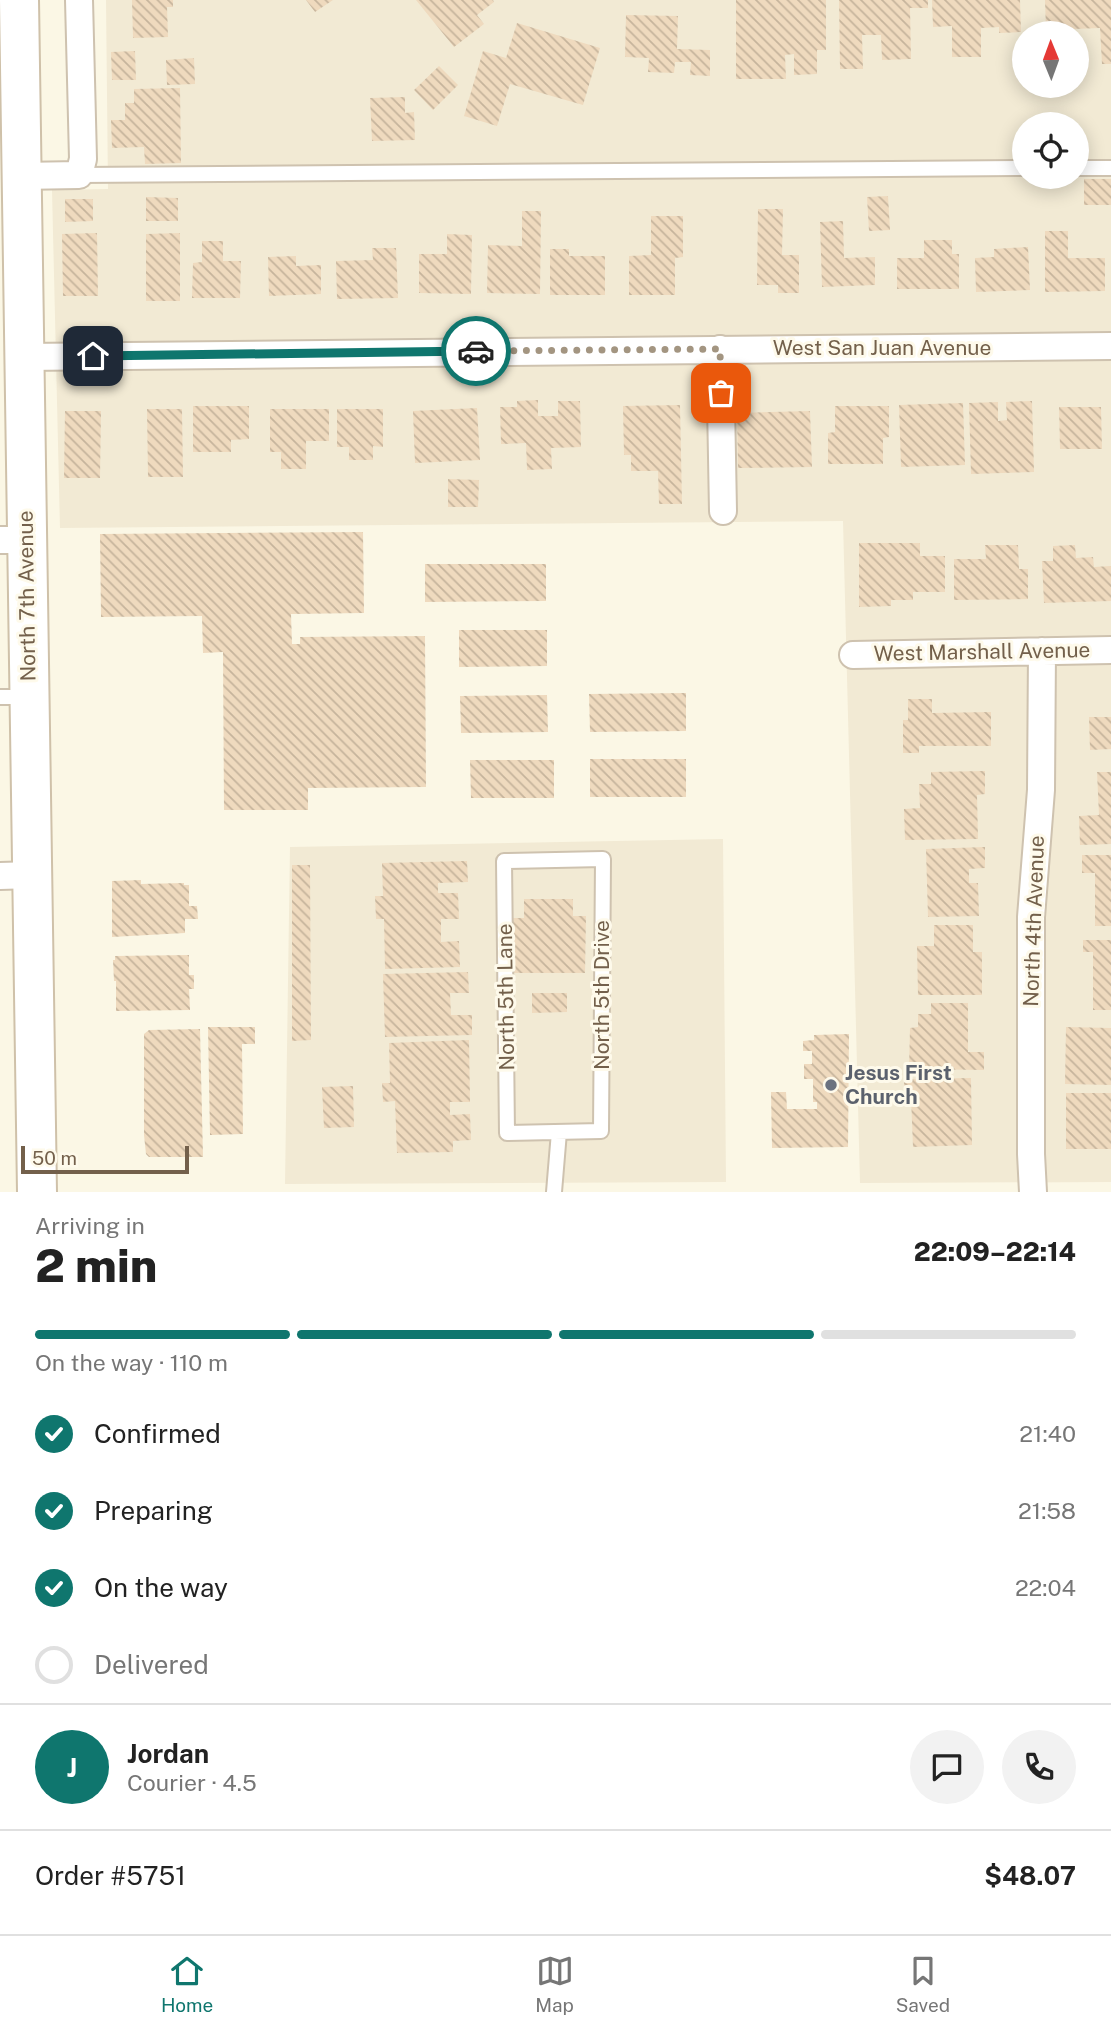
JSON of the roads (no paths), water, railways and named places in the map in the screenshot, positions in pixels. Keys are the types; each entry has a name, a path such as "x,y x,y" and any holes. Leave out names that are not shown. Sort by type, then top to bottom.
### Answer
{"main road":[{"name":"North 7th Avenue","path":"19,0 14,195 19,366 13,540 16,875 37,1192"}],"street":[{"path":"14,195 79,175 83,159 79,0"},
{"name":"West San Juan Avenue","path":"19,366 720,349 1111,346"},
{"path":"720,349 723,511"},
{"name":"West Marshall Avenue","path":"853,654 1111,650"},
{"name":"North 4th Avenue","path":"1033,1192 1031,917 1041,790 1042,651"}],"lane":[{"path":"79,175 1012,168"},
{"path":"1089,168 1111,168"},
{"name":"North 5th Lane","path":"559,1132 507,1133 504,861 603,859"},
{"name":"North 5th Drive","path":"559,1132 601,1131 603,859"},
{"path":"554,1192 559,1132"}],"place":[{"name":"Jesus First Church","path":"831,1085"}]}
